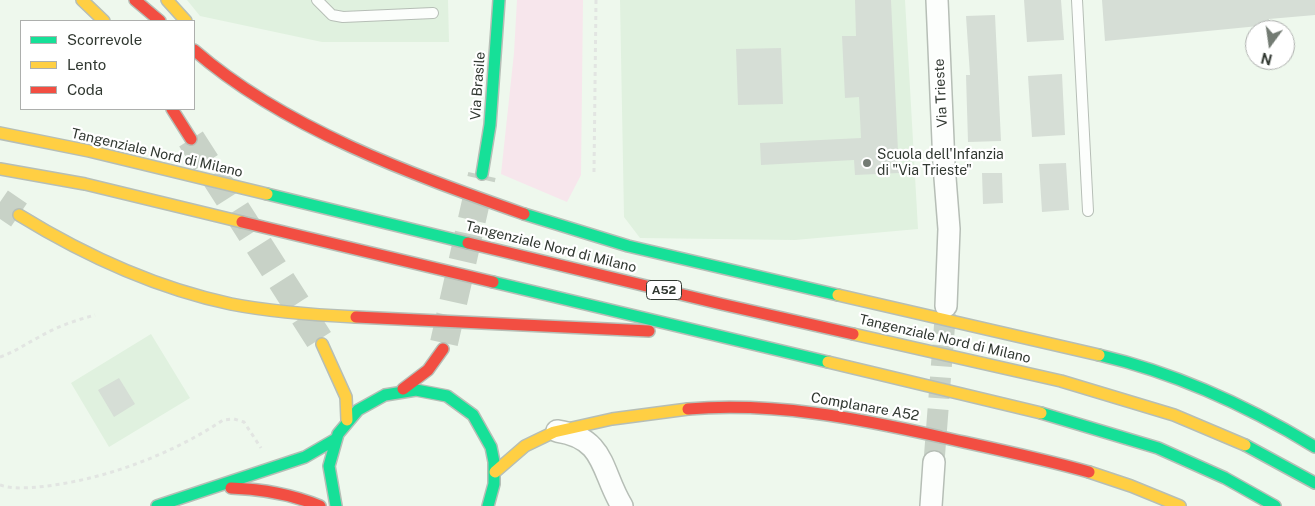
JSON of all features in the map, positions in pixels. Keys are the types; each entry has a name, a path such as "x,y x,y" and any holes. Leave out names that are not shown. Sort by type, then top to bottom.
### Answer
{"main road":[{"path":"82,0 104,20"},
{"path":"90,0 104,20"},
{"path":"135,0 159,20"},
{"path":"167,0 185,20"},
{"name":"Via Brasile","path":"482,174 490,125 499,0"},
{"path":"195,51 210,64 275,108 316,130 359,151 469,195 542,221 628,246 1106,357 1157,371 1243,408 1315,447"},
{"path":"254,80 316,130"},
{"path":"173,110 191,139"},
{"name":"Tangenziale Nord di Milano","path":"0,133 90,151 711,301 1061,381 1174,415 1245,445 1315,483"},
{"name":"A52","path":"0,169 95,187 1061,419 1158,448 1225,478 1275,506"},
{"path":"19,214 58,239 106,262 171,288 232,304 313,315 716,335"},
{"path":"322,344 346,397 347,420"},
{"path":"403,390 428,370 443,349 443,366"},
{"path":"447,384 454,400"},
{"path":"336,506 332,495 328,469 336,439 347,420 366,403 382,395 403,390 431,392 454,400 486,428 493,454 495,472 488,506"},
{"name":"Complanare A52","path":"495,472 510,457 537,438 579,425 646,413 711,408 770,408 825,413 1003,450 1082,470 1180,506"},
{"name":"Complanare A52","path":"523,436 537,438"},
{"path":"157,506 305,458 336,439"},
{"path":"209,488 272,491 310,501 320,506"}],"street":[{"name":"Via Trieste","path":"937,0 944,165 949,230 946,306"},
{"path":"557,431 579,436 593,448 604,466 616,497 622,506"},
{"path":"931,506 934,462"}],"lane":[{"path":"317,0 332,14 343,17 433,13"},
{"path":"1077,0 1088,211"}],"path":[{"path":"594,172 596,0"},
{"path":"0,357 14,352 43,335 73,321 96,315"},
{"path":"0,485 25,488 62,485 97,476 137,463 229,418 244,422 276,468"}],"shaded area":[{"path":"187,0 448,0 449,42 322,42 200,16"},
{"path":"517,0 583,0 581,175 567,202 501,174 514,53"},
{"path":"620,0 905,0 918,229 795,240 640,238 624,217"},
{"path":"151,334 190,398 109,447 71,383"}],"building":[{"path":"855,0 891,0 899,173 855,175 854,160 761,165 760,143 861,138 859,97 845,98 842,36 856,36"},
{"path":"1024,0 1061,0 1064,40 1027,42"},
{"path":"1102,0 1315,0 1315,15 1269,20 1245,20 1245,27 1105,41"},
{"path":"995,15 1001,141 968,142 966,75 970,75 966,16"},
{"path":"781,48 783,104 738,105 736,49"},
{"path":"1062,74 1065,135 1032,137 1028,76"},
{"path":"1066,163 1069,210 1042,212 1039,164"},
{"path":"982,173 1002,173 1003,203 983,204"},
{"path":"119,378 135,404 114,417 98,390"}],"tunnel":[{"path":"191,139 322,344"},
{"path":"444,343 482,175"},
{"path":"0,202 19,215"},
{"path":"934,462 946,306"}],"traffic: fast":[{"path":"482,174 490,125 499,0"},
{"path":"267,194 468,243"},
{"path":"524,214 628,246 838,295"},
{"path":"493,282 828,362"},
{"path":"1099,355 1156,371 1211,392 1264,418 1315,447"},
{"path":"336,506 329,466 338,434 358,410 385,395 416,390 447,396 473,415 491,447 494,462 494,484 488,506"},
{"path":"1041,413 1158,448 1225,478 1275,506"},
{"path":"157,506 305,457 336,439"},
{"path":"1245,445 1315,483"}],"traffic: slow":[{"path":"82,0 103,20"},
{"path":"167,0 185,20"},
{"path":"0,133 89,151 267,194"},
{"path":"0,169 85,184 242,222"},
{"path":"19,215 95,257 175,289 246,307 294,313 356,317"},
{"path":"838,295 1099,355"},
{"path":"853,334 1061,381 1174,415 1245,445"},
{"path":"322,344 346,397 347,420"},
{"path":"828,362 1041,413"},
{"path":"495,472 525,446 554,432 612,419 688,409"},
{"path":"1089,472 1131,486 1180,506"}],"traffic: jam":[{"path":"135,0 159,20"},
{"path":"195,51 230,78 268,103 351,147 438,183 524,214"},
{"path":"173,110 191,139"},
{"path":"242,222 493,282"},
{"path":"468,243 853,334"},
{"path":"356,317 649,331"},
{"path":"403,389 428,370 443,349"},
{"path":"688,409 752,408 815,413 847,418 997,449 1089,472"},
{"path":"231,488 276,493 320,506"}],"place":[{"name":"Scuola dell'Infanzia di \"Via Trieste\"","path":"867,163"}]}
